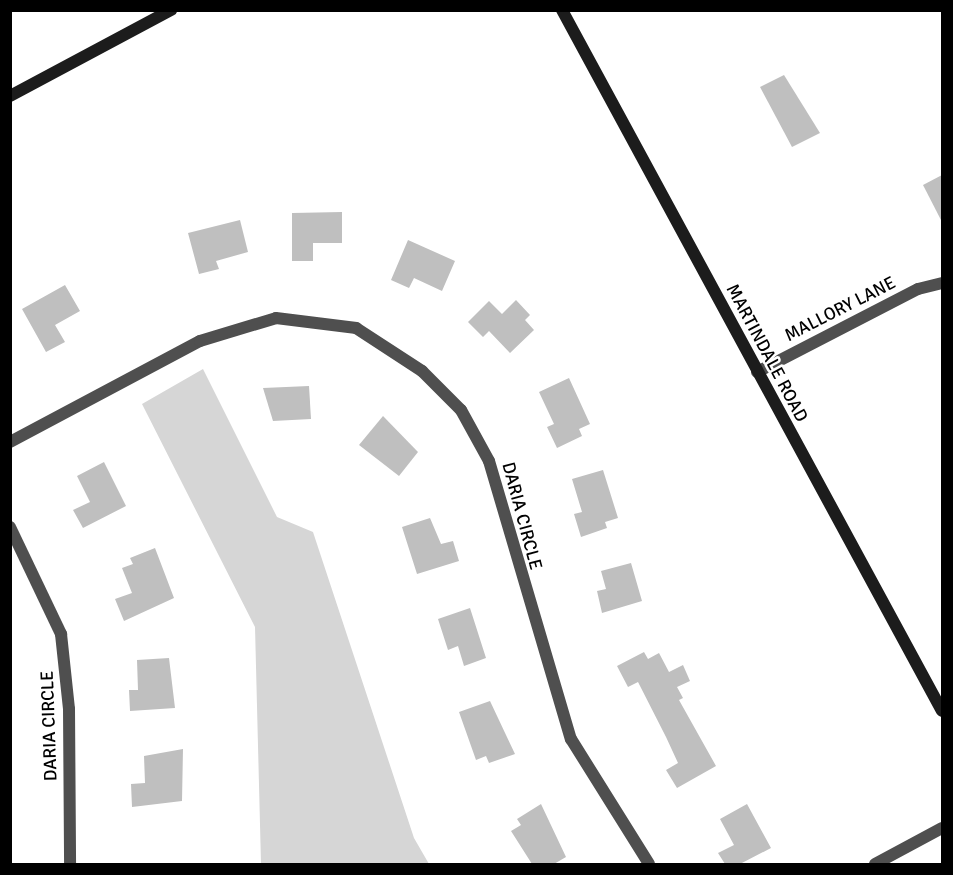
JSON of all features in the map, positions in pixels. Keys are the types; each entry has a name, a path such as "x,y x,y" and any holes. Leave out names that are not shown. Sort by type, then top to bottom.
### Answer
{"street":[{"path":"10,96 171,10"},
{"name":"MARTINDALE ROAD","path":"562,10 942,711"},
{"name":"MALLORY LANE","path":"757,372 918,289 942,283"},
{"name":"DARIA CIRCLE","path":"10,442 200,340 276,318 356,328 422,371 460,410 489,461 571,739 649,864"},
{"name":"DARIA CIRCLE","path":"10,527 61,634 69,709 70,864"},
{"path":"875,864 942,828"}],"shaded area":[{"path":"203,369 277,517 313,532 414,838 429,864 261,864 255,627 142,404"}],"building":[{"path":"784,75 820,133 792,147 760,87"},
{"path":"942,175 942,222 923,185"},
{"path":"342,212 342,243 313,243 313,261 292,261 292,213"},
{"path":"240,220 248,252 216,261 219,269 199,274 188,233"},
{"path":"408,240 455,261 442,291 414,278 409,288 391,280"},
{"path":"65,285 80,311 55,325 65,342 46,352 22,309"},
{"path":"516,300 530,315 525,320 534,330 510,353 489,331 483,337 468,322 489,301 502,314"},
{"path":"569,378 590,424 579,429 582,436 557,448 547,427 554,424 539,392"},
{"path":"309,386 311,419 273,421 263,388"},
{"path":"383,416 418,452 399,476 359,445"},
{"path":"104,462 126,506 83,528 73,510 90,502 77,476"},
{"path":"603,470 618,518 605,522 607,528 581,537 574,514 582,512 572,479"},
{"path":"430,518 441,544 453,541 459,561 417,574 402,527"},
{"path":"155,548 174,598 124,621 115,599 132,593 122,568 133,564 130,558"},
{"path":"631,563 642,601 602,613 597,591 606,589 601,571"},
{"path":"470,608 486,658 464,666 458,646 448,650 438,619"},
{"path":"644,652 648,659 659,653 669,672 683,665 690,681 677,687 683,698 679,700 716,766 677,788 666,770 678,763 666,737 638,682 628,687 617,666"},
{"path":"169,658 175,708 130,711 129,690 138,690 137,660"},
{"path":"490,701 515,754 489,763 486,756 476,760 459,712"},
{"path":"183,749 182,801 132,807 131,784 145,783 144,756"},
{"path":"541,804 566,857 554,864 532,864 511,831 521,825 517,819"},
{"path":"747,804 771,848 740,864 725,864 718,853 734,845 720,819"}]}
